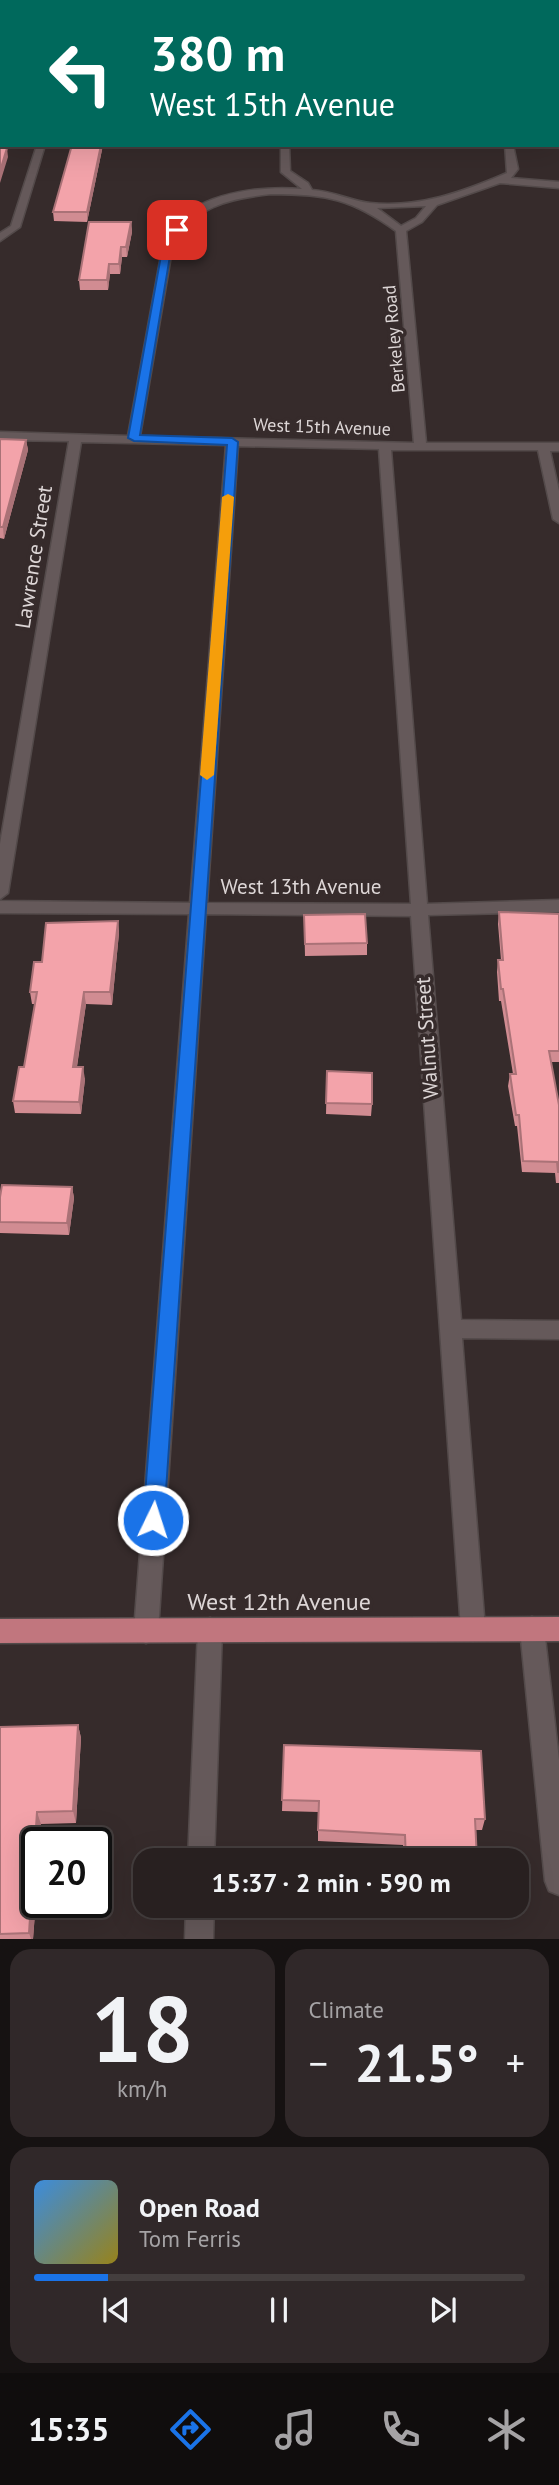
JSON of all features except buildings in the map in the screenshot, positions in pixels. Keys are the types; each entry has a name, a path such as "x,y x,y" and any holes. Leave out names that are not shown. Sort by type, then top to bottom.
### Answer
{"main road":[{"name":"West 12th Avenue","path":"0,1631 559,1629"}],"street":[{"path":"0,238 15,227 40,147"},
{"path":"253,193 279,175 285,147"},
{"path":"134,438 167,250 177,230 187,218 211,205 253,193 308,192 364,206 434,203 468,193 511,174 513,169 509,147"},
{"path":"279,175 305,184 308,192"},
{"path":"497,180 559,185"},
{"path":"364,206 401,230 419,220 434,203"},
{"name":"Berkeley Road","path":"401,230 420,446"},
{"name":"West 15th Avenue","path":"0,436 386,446 559,447"},
{"name":"Lawrence Street","path":"0,893 76,436"},
{"path":"146,1631 232,442"},
{"name":"Walnut Street","path":"386,446 472,1629"},
{"path":"543,447 559,519"},
{"name":"West 13th Avenue","path":"0,907 418,910 559,906"},
{"path":"450,1329 559,1330"},
{"path":"532,1629 559,1881"},
{"path":"201,1848 209,1630"},
{"path":"199,1939 200,1918"}],"slow traffic":[{"path":"207,775 228,497"}],"route":[{"path":"153,1520 232,442 134,438 167,250 177,230"}]}
